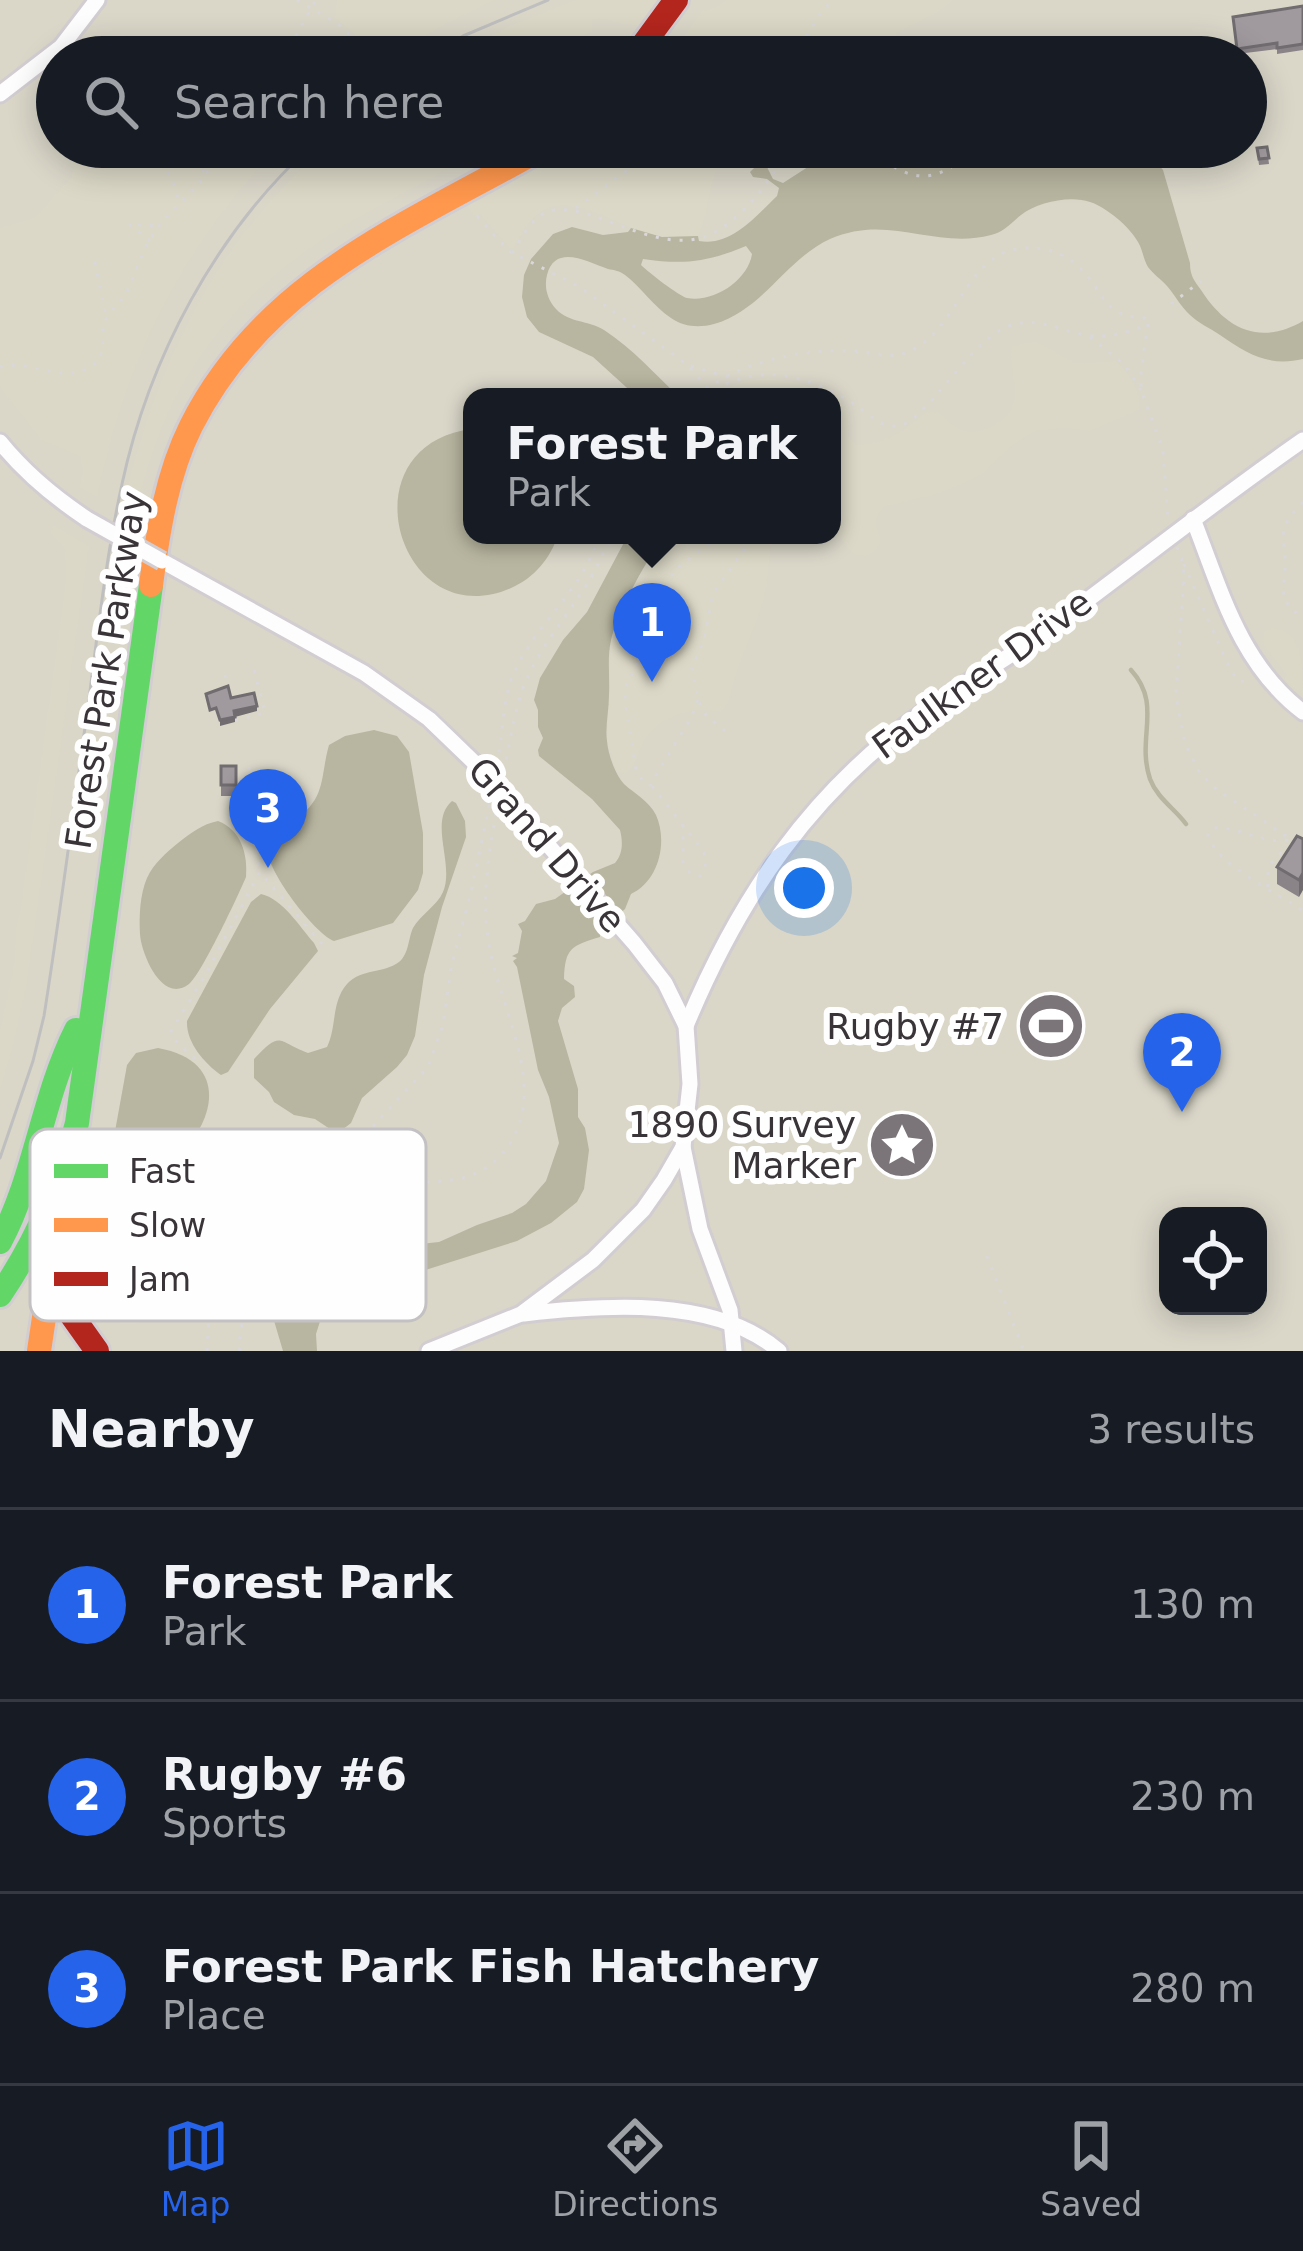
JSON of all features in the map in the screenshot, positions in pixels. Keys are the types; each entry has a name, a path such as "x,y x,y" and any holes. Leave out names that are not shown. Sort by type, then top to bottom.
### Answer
{"main road":[{"path":"649,36 676,0"},
{"path":"670,36 695,0"},
{"name":"Forest Park Parkway","path":"59,1129 145,524 160,460 216,352 245,317 319,255 475,168"},
{"name":"Forest Park Parkway","path":"76,1129 156,548 168,490 190,426 225,367 290,296 371,242 506,168"},
{"path":"44,1129 58,1070 76,1030"},
{"path":"0,1242 30,1177"},
{"name":"Forest Park Parkway","path":"0,1271 30,1219"},
{"name":"Forest Park Parkway","path":"0,1295 30,1249"},
{"path":"39,1351 43,1321"},
{"path":"74,1321 97,1351"}],"street":[{"path":"70,36 98,0"},
{"path":"0,94 36,66"},
{"name":"Faulkner Drive","path":"686,1025 724,942 767,870 858,764 926,710 1012,656 1303,440"},
{"name":"Grand Drive","path":"0,442 22,469 87,519 346,663 429,719 484,772 613,920 665,983 686,1025 690,1084 683,1147 656,1193 628,1227 583,1268 521,1314 429,1351"},
{"path":"1192,519 1252,658 1273,686 1303,712"},
{"path":"683,1147 700,1228 733,1323 734,1351"},
{"path":"521,1314 611,1306 667,1310 733,1323 779,1351"}],"path":[{"path":"297,0 350,36"},
{"path":"296,36 316,0"},
{"path":"807,36 832,0"},
{"path":"161,168 171,178 179,206"},
{"path":"201,168 206,174"},
{"path":"106,317 124,299 160,226 210,168"},
{"path":"574,210 629,168"},
{"path":"513,253 536,218 561,208 668,241 698,238 731,221 778,168"},
{"path":"898,168 929,176 952,168"},
{"path":"477,215 513,253 566,279 689,366 708,388"},
{"path":"150,241 129,224 160,226"},
{"path":"716,388 727,377 797,354 850,350 891,356 910,352 941,324 994,256 1027,248 1072,259 1110,307 1144,319 1148,324 1141,390"},
{"path":"0,367 19,363 58,374 94,365 104,343 106,317 95,262"},
{"path":"1171,304 1201,281"},
{"path":"841,398 881,424 902,426 928,404 967,356 1000,330 1040,323 1089,336 1117,334 1148,324"},
{"path":"1089,336 1124,364 1141,390 1163,449 1168,518"},
{"path":"689,366 727,377"},
{"path":"721,388 750,375 787,376 820,388"},
{"path":"1303,502 1290,516 1281,539 1284,600 1303,620"},
{"path":"496,768 512,675 583,574 595,544"},
{"path":"503,776 528,676 583,593 607,544"},
{"path":"682,825 683,863 690,873 700,876 706,863 704,852 650,784 644,783 636,770 626,686 656,629 673,571 709,544"},
{"path":"725,731 706,715 698,700 692,668 713,595 748,544"},
{"path":"1176,546 1228,667 1238,681 1251,680"},
{"path":"1183,563 1176,696 1185,744 1200,773 1216,788 1300,848"},
{"path":"234,721 265,713 254,669"},
{"path":"225,674 232,703"},
{"path":"246,699 261,696"},
{"path":"650,784 698,700"},
{"path":"249,767 260,872 322,944"},
{"path":"236,787 249,787"},
{"path":"371,1129 428,1067 443,1025 451,968 490,797"},
{"path":"426,1183 472,1175 496,1160 515,1132 522,1110 523,1076 487,927 488,866 498,806"},
{"path":"1290,839 1269,841 1222,826 1208,835 1215,849 1301,908"},
{"path":"1268,889 1274,860 1286,850 1300,848"},
{"path":"195,1059 171,1030 260,872"},
{"path":"1283,898 1288,890"},
{"path":"987,1256 1024,1351"},
{"path":"207,1351 209,1321"},
{"path":"239,1351 242,1321"}],"shaded area":[{"path":"0,0 1303,0 1303,1351 0,1351"},
{"path":"337,0 494,0 425,36 355,36 335,18"},
{"path":"576,0 658,0 643,24 603,19 592,20 592,30 584,36 490,36"},
{"path":"727,0 953,0 894,36 685,36 702,11"},
{"path":"75,168 259,168 211,227 162,309 124,397 97,497 79,487 80,456 42,440 0,387 0,228 35,218"},
{"path":"302,168 448,168 305,252 235,313 183,384 163,425 135,519 122,511 162,381 224,261"},
{"path":"527,168 717,168 698,236 656,235 567,206 532,219 512,250 465,202"},
{"path":"754,168 768,168 773,179 783,183 806,168 1161,168 1192,275 1211,304 1245,330 1272,332 1303,321 1303,359 1259,357 1197,321 1148,267 1124,224 1096,205 1073,199 1036,206 991,235 951,238 872,230 830,239 800,259 747,308 703,326 671,318 621,273 573,257 551,265 546,284 556,309 614,337 670,388 627,388 593,357 539,332 527,317 524,275 553,234 572,227 603,235 631,228 662,237 698,236 699,241 711,242 732,235 777,196 779,188 767,179 753,177","holes":["746,246 752,254 728,288 697,299 677,293 641,265 643,259 707,259"]},
{"path":"1035,342 1074,362 1117,362 1134,384 1139,410 1090,431 1035,431 1012,445 982,474 962,484 885,506 876,522 881,542 866,556 847,547 841,537 841,403 848,415 848,437 856,445 889,438 931,412 958,428 986,429 1000,422 1014,402 1012,346"},
{"path":"766,379 813,388 727,388"},
{"path":"463,432 463,544 554,544 527,579 511,588 472,596 439,586 415,563 401,533 398,499 408,467 432,442"},
{"path":"53,525 89,546 26,987 0,1090 0,1032 15,960 66,581 65,549 51,534"},
{"path":"623,544 660,544 634,585 611,640 606,730 612,764 621,780 656,815 661,848 654,870 631,894 625,909 600,931 600,937 568,954 564,979 574,986 575,997 562,1008 558,1021 589,1150 584,1189 577,1202 551,1223 517,1241 426,1270 426,1243 526,1204 546,1181 559,1143 513,961 517,958 512,956 518,953 522,931 518,924 536,904 555,899 620,856 620,830 538,750 543,738 534,700 540,678 587,612"},
{"path":"660,544 772,544 762,603 723,710 696,710 671,717 645,739 630,769 617,772 607,741 611,641"},
{"path":"1273,628 1296,643 1303,695 1284,679 1287,675 1264,645 1263,632"},
{"path":"374,730 397,736 409,752 423,833 423,873 418,890 393,923 334,941 312,924 287,891 265,842 271,829 294,820 312,804 329,745"},
{"path":"452,801 456,803 466,837 442,907 407,1055 362,1098 343,1129 330,1129 315,1119 294,1115 274,1102 254,1078 254,1059 275,1041 308,1053 327,1047 347,984 402,959 413,928 443,892 445,810"},
{"path":"218,821 241,844 246,877 195,978 179,989 170,988 155,974 141,942 145,884 169,851 197,829"},
{"path":"261,894 283,907 318,951 270,1009 228,1072 221,1075 197,1051 187,1021 251,902"},
{"path":"158,1048 189,1059 205,1078 209,1100 198,1129 115,1129 127,1065 136,1053"},
{"path":"274,1321 320,1321 317,1351 283,1351"}],"building":[{"path":"1303,6 1303,44 1277,48 1277,43 1267,44 1267,36 1235,36 1233,17"},
{"path":"228,686 231,698 254,693 257,706 220,720 216,708 210,710 206,694"},
{"path":"221,766 236,766 236,785 221,785"},
{"path":"1297,836 1303,839 1299,880 1277,867"}],"waterway":[{"path":"1131,670 1146,696 1150,779 1186,824"}],"tram line":[{"path":"463,36 548,0"},
{"path":"0,1158 44,1016 108,561 134,437 149,390 190,301 244,219 289,168"}],"traffic: fast":[{"path":"75,1129 151,585"},
{"path":"41,1129 76,1030"},
{"path":"0,1242 30,1164"},
{"path":"0,1295 30,1244"}],"traffic: slow":[{"path":"151,585 165,503 183,444 222,375 258,331 345,260 506,168"},
{"path":"39,1351 44,1321"}],"traffic: jam":[{"path":"649,36 676,0"},
{"path":"76,1321 97,1351"}],"place":[{"name":"Forest Park","path":"652,682"},
{"name":"Forest Park Fish Hatchery","path":"268,868"},
{"name":"Rugby #7","path":"1051,1026"},
{"name":"Rugby #6","path":"1182,1112"},
{"name":"1890 Survey Marker","path":"902,1145"}]}
